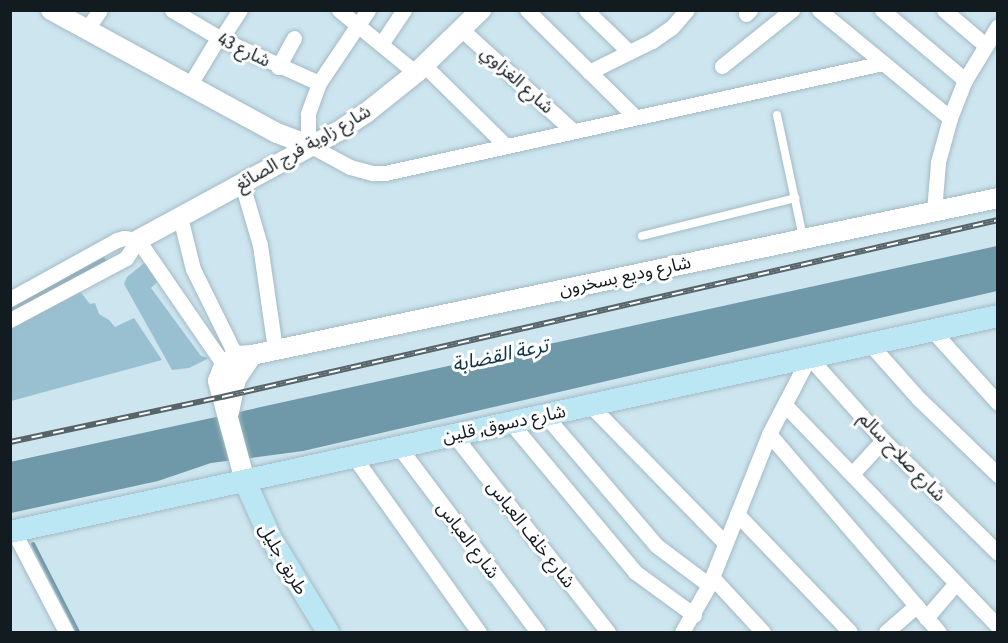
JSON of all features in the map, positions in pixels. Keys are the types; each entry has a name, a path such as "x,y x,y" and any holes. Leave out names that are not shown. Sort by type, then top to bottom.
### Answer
{"main road":[{"name":"شارع دسوق, قلين","path":"12,532 242,474 354,457 932,330 995,320"},
{"name":"طريق جليل","path":"242,474 256,511 270,537 328,633"}],"street":[{"path":"51,10 277,133 312,146 350,167 373,173 385,173 883,63"},
{"path":"86,30 100,10"},
{"path":"189,86 240,10"},
{"path":"339,10 381,44 420,69 506,146"},
{"path":"312,146 308,114 318,83 368,10"},
{"path":"381,44 404,10"},
{"name":"شارع زاوية فرج الصائغ","path":"10,320 126,258 138,240 312,146 366,113 420,69 480,10"},
{"path":"527,10 635,117"},
{"path":"586,10 629,52"},
{"path":"589,72 672,27 687,10"},
{"path":"722,66 792,10"},
{"path":"819,10 950,118"},
{"path":"882,10 966,80"},
{"path":"944,10 985,45"},
{"name":"شارع 43","path":"174,11 219,39 318,83"},
{"path":"934,211 938,162 950,118 966,80 998,26"},
{"name":"شارع الغزاوي","path":"461,30 573,131"},
{"path":"278,67 294,38"},
{"path":"242,184 260,245 275,349"},
{"name":"شارع وديع بسخرون","path":"237,359 275,349 998,198"},
{"path":"180,217 193,269 237,359 237,379 229,412"},
{"name":"شارع زاوية فرج الصائغ","path":"10,299 117,240 124,238 138,240"},
{"path":"138,240 237,359"},
{"path":"932,330 998,403"},
{"path":"870,344 924,404 998,475"},
{"path":"511,423 635,572 689,627 711,581 769,434 809,357"},
{"name":"شارع صلاح سالم","path":"809,357 883,440 998,553"},
{"path":"237,359 219,373 219,389 229,412 242,474"},
{"path":"590,405 725,543"},
{"path":"785,405 998,626"},
{"path":"545,415 657,546 711,581 763,633"},
{"path":"769,434 939,633"},
{"name":"شارع خلف العباس","path":"454,435 608,633"},
{"path":"852,474 883,440"},
{"name":"شارع العباس","path":"399,447 538,633"},
{"path":"354,457 479,633"},
{"path":"737,514 850,633"},
{"path":"12,532 66,633"},
{"path":"886,633 921,612 956,583"}],"lane":[{"path":"777,115 803,238"},
{"path":"642,236 795,198"}],"shaded area":[{"path":"148,260 160,279 151,288 201,356 209,358 189,368 172,370 124,284 127,277"},
{"path":"78,289 90,304 95,303 99,314 115,327 134,318 162,360 11,401 11,323"}],"water":[{"name":"ترعة القضابة","path":"997,246 997,291 303,451 211,463 158,481 11,513 10,462"},
{"path":"103,255 106,261 11,315 11,305"}],"waterway":[{"path":"33,544 78,632"}],"railway":[{"path":"10,442 222,397 998,220"}]}
